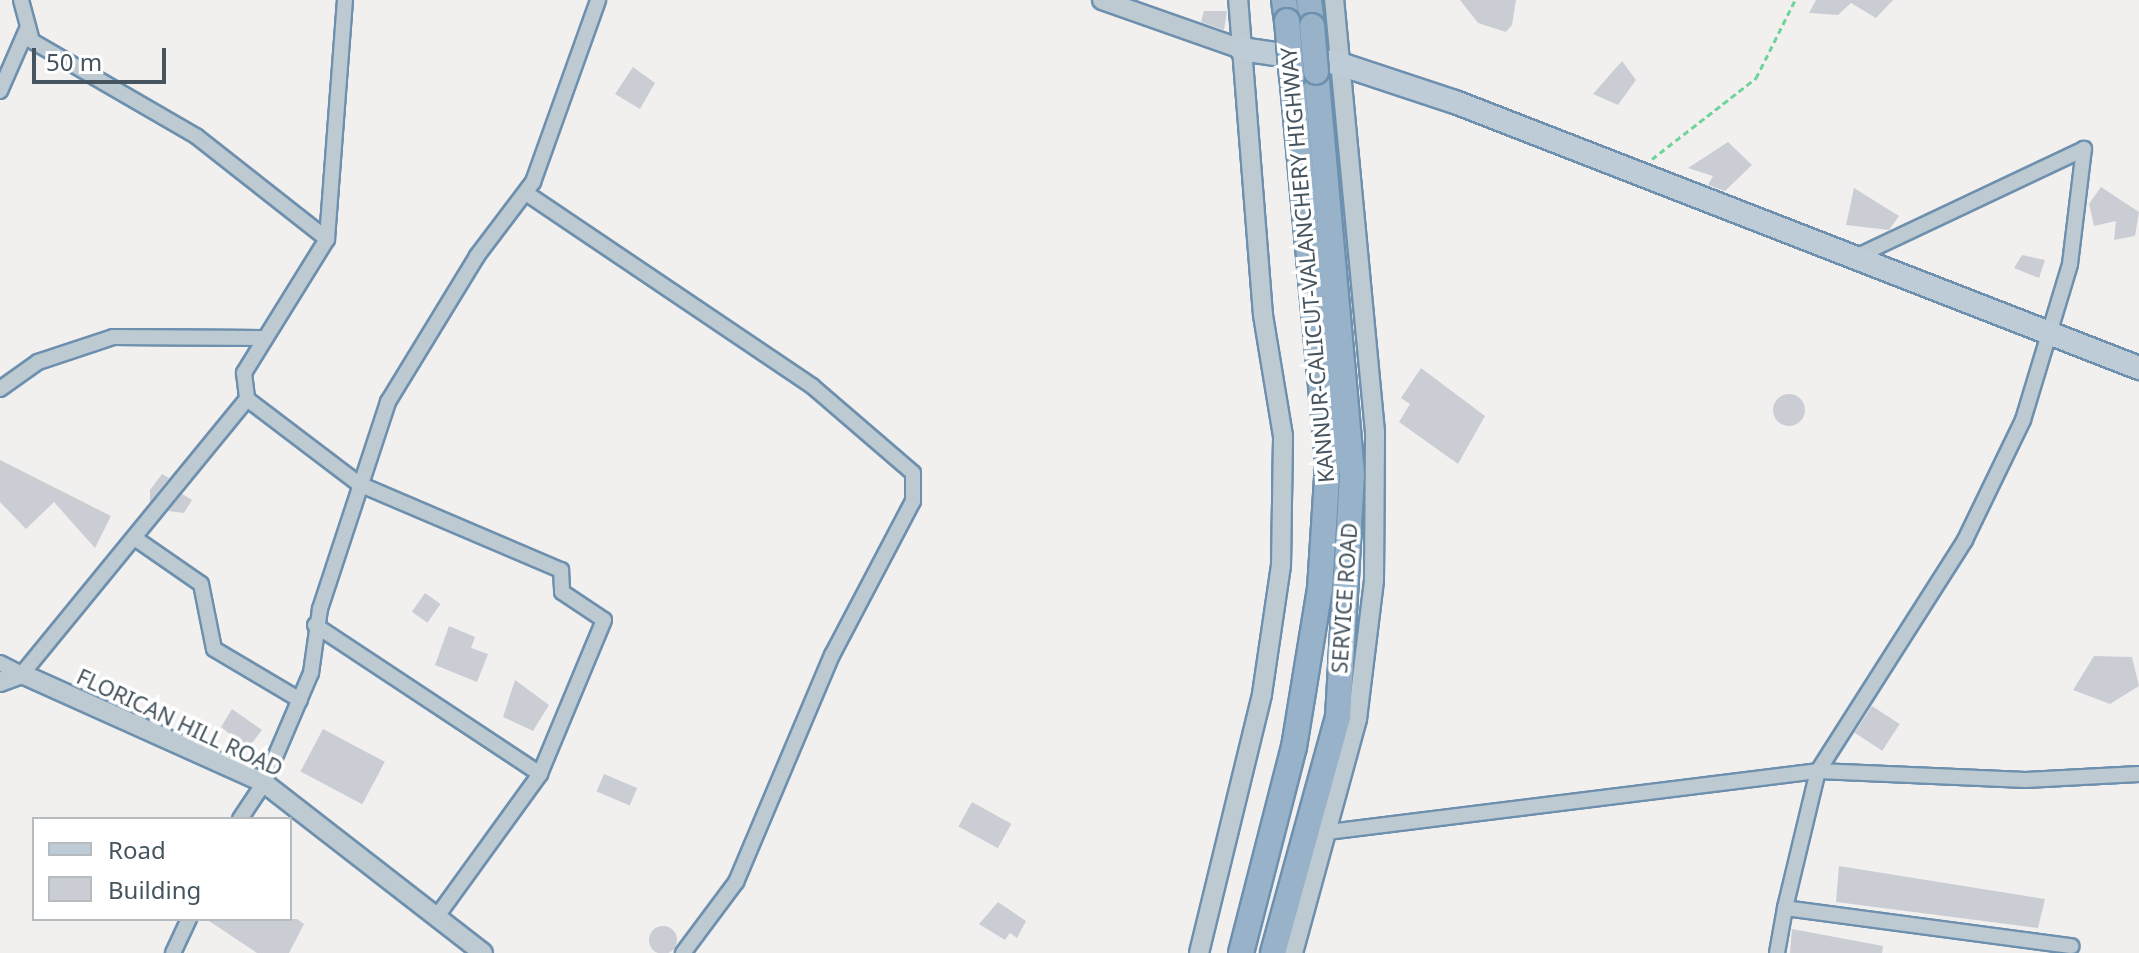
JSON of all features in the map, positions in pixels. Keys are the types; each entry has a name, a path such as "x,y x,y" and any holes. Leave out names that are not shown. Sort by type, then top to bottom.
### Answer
{"highway":[{"path":"1273,953 1338,717 1352,474 1309,0"},
{"name":"KANNUR-CALICUT-VALANCHERY HIGHWAY","path":"1241,953 1294,747 1320,589 1328,462 1315,71 1285,10"}],"main road":[{"path":"1241,49 1638,173 1851,259 2049,331 2139,368"}],"street":[{"path":"21,0 32,41 196,136 327,239"},
{"path":"0,682 22,674 136,539 247,399 244,373 262,338 327,239 345,0"},
{"path":"241,817 264,783 300,700 315,625 388,402 477,256 526,193 598,0"},
{"path":"1102,0 1241,49"},
{"path":"1199,953 1262,694 1281,566 1283,436 1263,315 1238,0"},
{"name":"SERVICE ROAD","path":"1293,953 1357,719 1374,565 1375,432 1315,71 1334,0"},
{"path":"0,91 28,27"},
{"path":"1777,953 1818,771 1965,540 2023,420 2070,264 2084,149 1851,259"},
{"path":"526,193 812,386 913,473 913,501 832,655 736,882 683,953"},
{"path":"0,389 38,362 113,337 262,338"},
{"path":"247,399 359,484 561,570 562,592 604,620 540,774 438,915"},
{"path":"136,539 201,584 214,649 300,700"},
{"path":"315,625 540,774"},
{"path":"0,663 22,674"},
{"name":"FLORICAN HILL ROAD","path":"22,674 264,783 438,915 476,952"},
{"path":"1328,832 1818,771 2026,780 2139,774"},
{"path":"1785,908 2071,946"},
{"path":"173,952 188,921"}],"path":[{"path":"1638,173 1673,136 1756,78 1795,0"}],"building":[{"path":"1460,0 1516,0 1512,25 1506,32 1478,23"},
{"path":"1816,0 1893,0 1876,18 1851,3 1838,15 1809,13"},
{"path":"1204,11 1227,11 1224,30 1201,22"},
{"path":"1622,61 1636,80 1618,105 1593,94"},
{"path":"633,67 655,83 640,109 615,94"},
{"path":"1728,142 1752,165 1725,191 1708,185 1713,176 1688,168"},
{"path":"2101,187 2139,212 2135,236 2114,240 2116,221 2094,226 2089,204"},
{"path":"1854,188 1899,216 1889,230 1846,225"},
{"path":"2022,255 2045,260 2039,278 2014,268"},
{"path":"1421,368 1485,416 1458,464 1399,422 1410,404 1401,398"},
{"path":"1789,394 1801,398 1805,410 1801,422 1789,426 1777,422 1773,410 1777,398"},
{"path":"0,460 111,516 95,548 54,502 26,529 0,502"},
{"path":"162,474 169,478 150,502 150,490"},
{"path":"182,494 192,500 184,513 168,511"},
{"path":"425,593 441,604 427,623 412,612"},
{"path":"449,626 475,637 471,648 488,654 477,682 435,665"},
{"path":"2094,656 2132,657 2139,686 2110,704 2073,690"},
{"path":"515,680 549,705 533,731 503,717"},
{"path":"1872,706 1900,724 1882,751 1855,733"},
{"path":"232,709 262,730 248,748 221,727"},
{"path":"323,729 385,762 362,804 300,771"},
{"path":"604,774 637,788 630,806 597,791"},
{"path":"972,802 1011,824 998,848 958,826"},
{"path":"1839,866 2045,899 2038,928 1836,902"},
{"path":"998,902 1026,921 1017,938 1010,933 1005,940 979,924"},
{"path":"297,919 304,924 289,953 257,953 209,921"},
{"path":"663,926 673,930 677,940 673,950 663,954 653,950 649,940 653,930"},
{"path":"1792,929 1883,946 1882,953 1790,953"}]}
